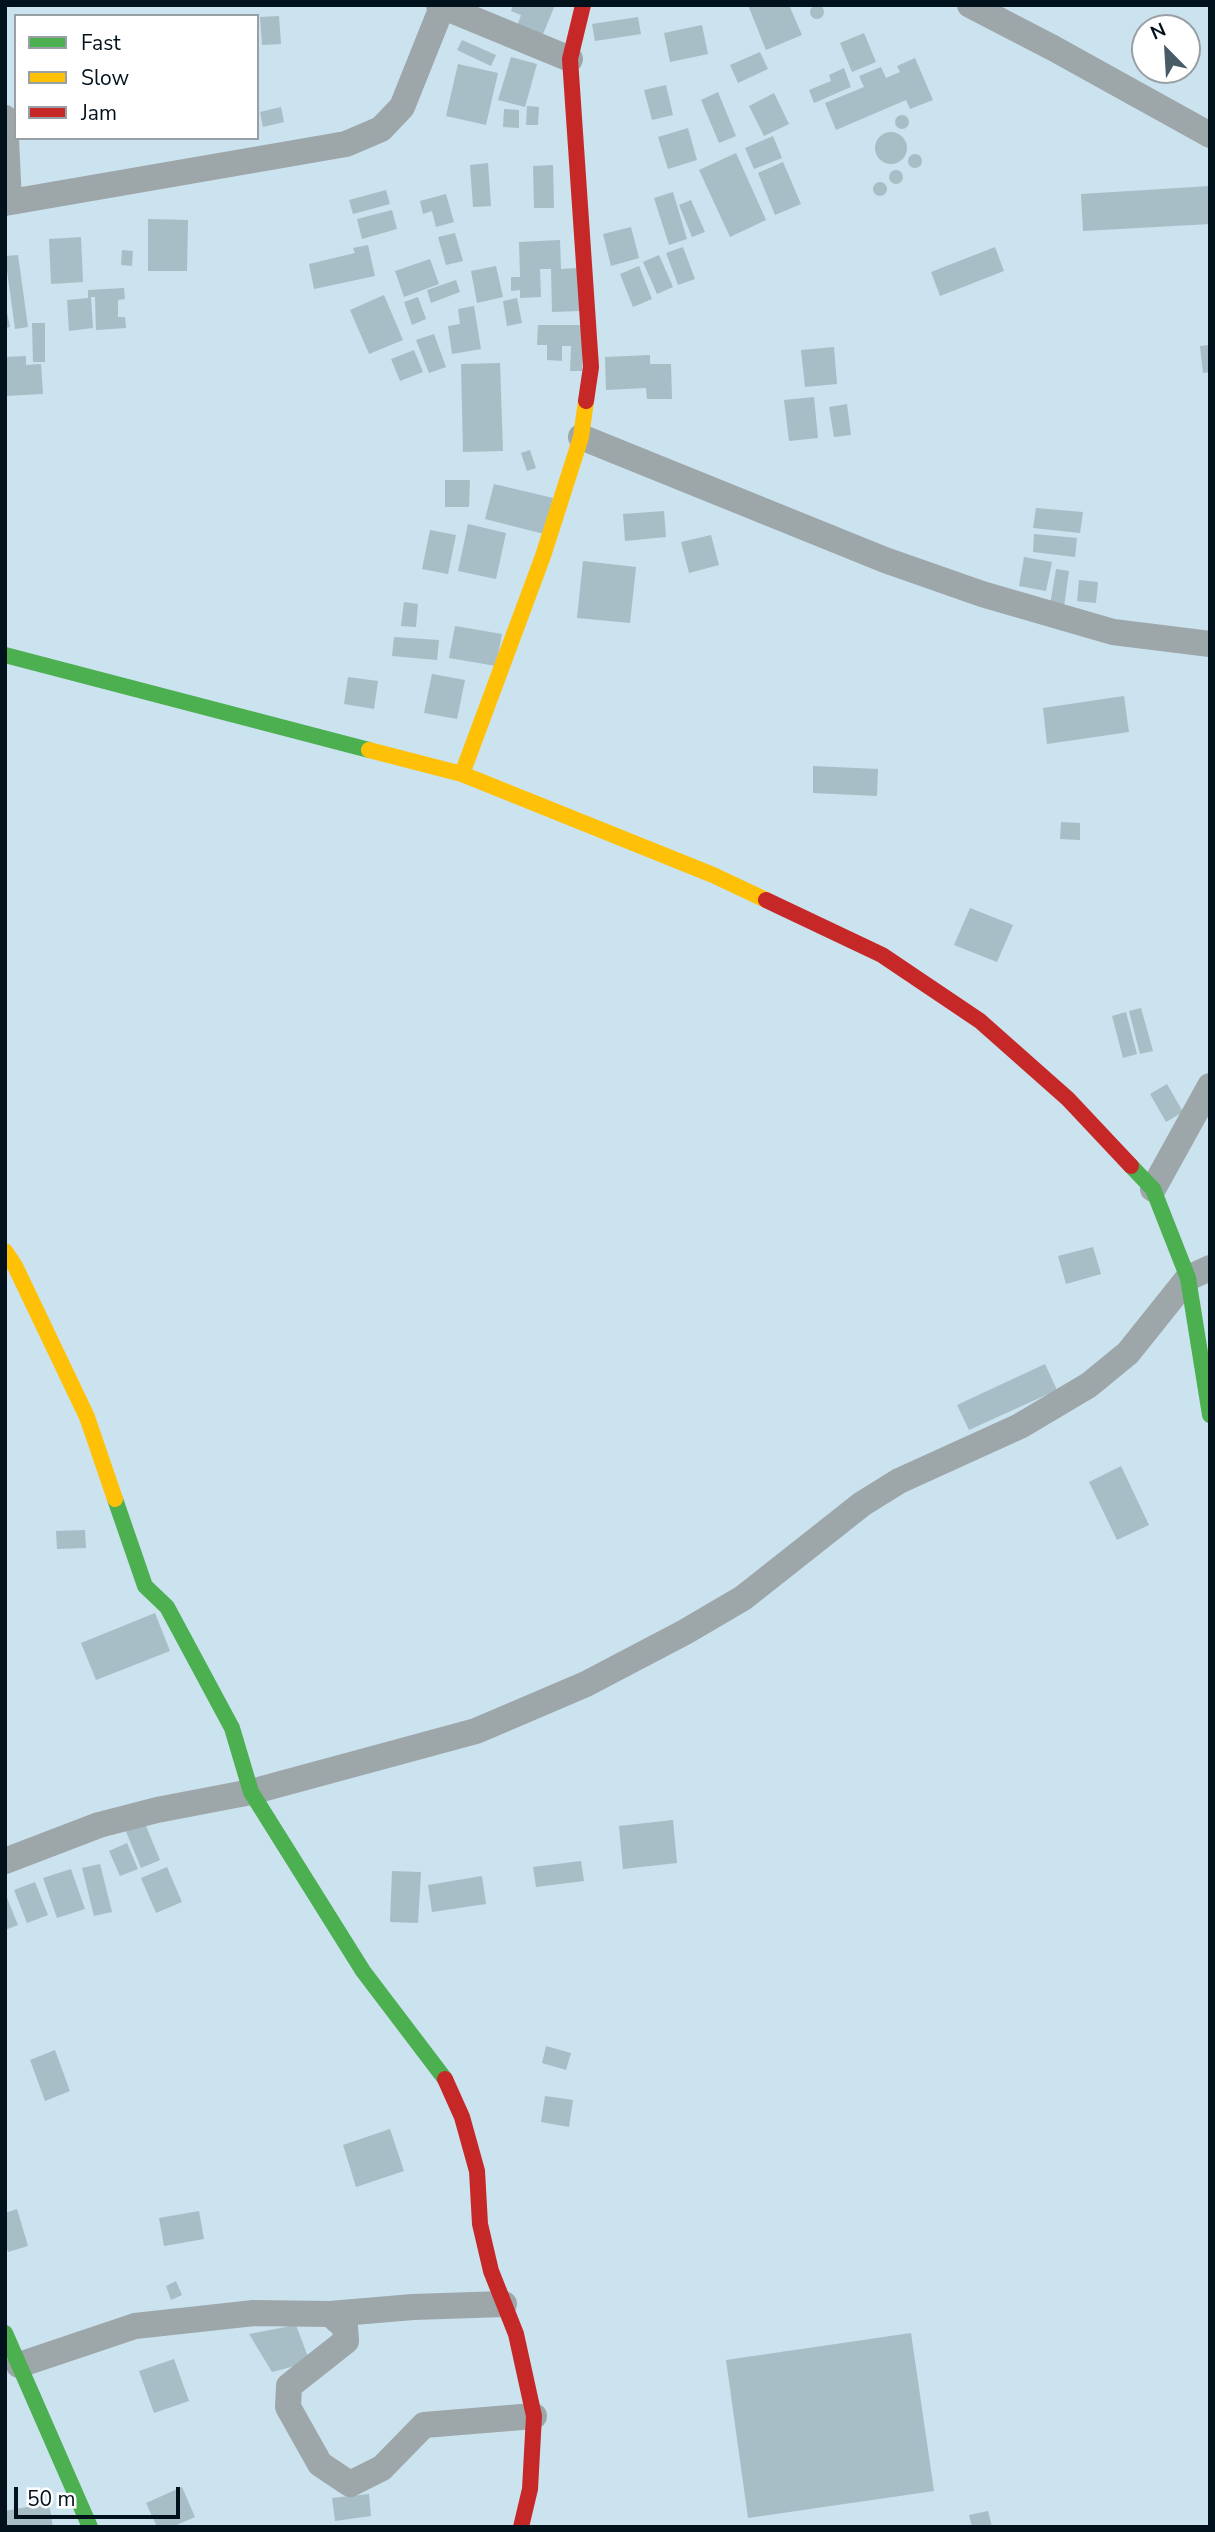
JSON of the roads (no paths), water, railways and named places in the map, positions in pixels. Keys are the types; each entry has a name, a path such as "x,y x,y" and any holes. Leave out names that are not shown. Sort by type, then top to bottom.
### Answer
{"street":[{"path":"463,774 540,567 580,437 591,367 570,59 583,5"},
{"path":"970,5 1210,135"},
{"path":"5,118 7,203 346,144 381,130 402,107 440,6 570,59"},
{"path":"580,437 886,560 982,594 1113,632 1210,645"},
{"path":"5,655 463,774 713,875 882,955 980,1021 1068,1099 1153,1189 1199,1273 1210,1415"},
{"path":"1153,1189 1210,1086"},
{"path":"5,1251 16,1266 87,1417 145,1586 167,1607 232,1728 251,1792 363,1971 442,2072 462,2117 477,2171 480,2224 491,2271 516,2334 534,2416 530,2489 521,2527"},
{"path":"5,1861 99,1825 157,1810 251,1792 476,1731 586,1684 743,1598 862,1504 899,1481 1020,1426 1089,1385 1128,1353 1199,1273"},
{"path":"19,2365 135,2326 254,2313 330,2314 413,2307 504,2304"},
{"path":"330,2314 345,2326 346,2341 289,2386 288,2407 320,2464 351,2484 382,2468 424,2425 534,2416"},
{"path":"5,2333 90,2527"}]}
